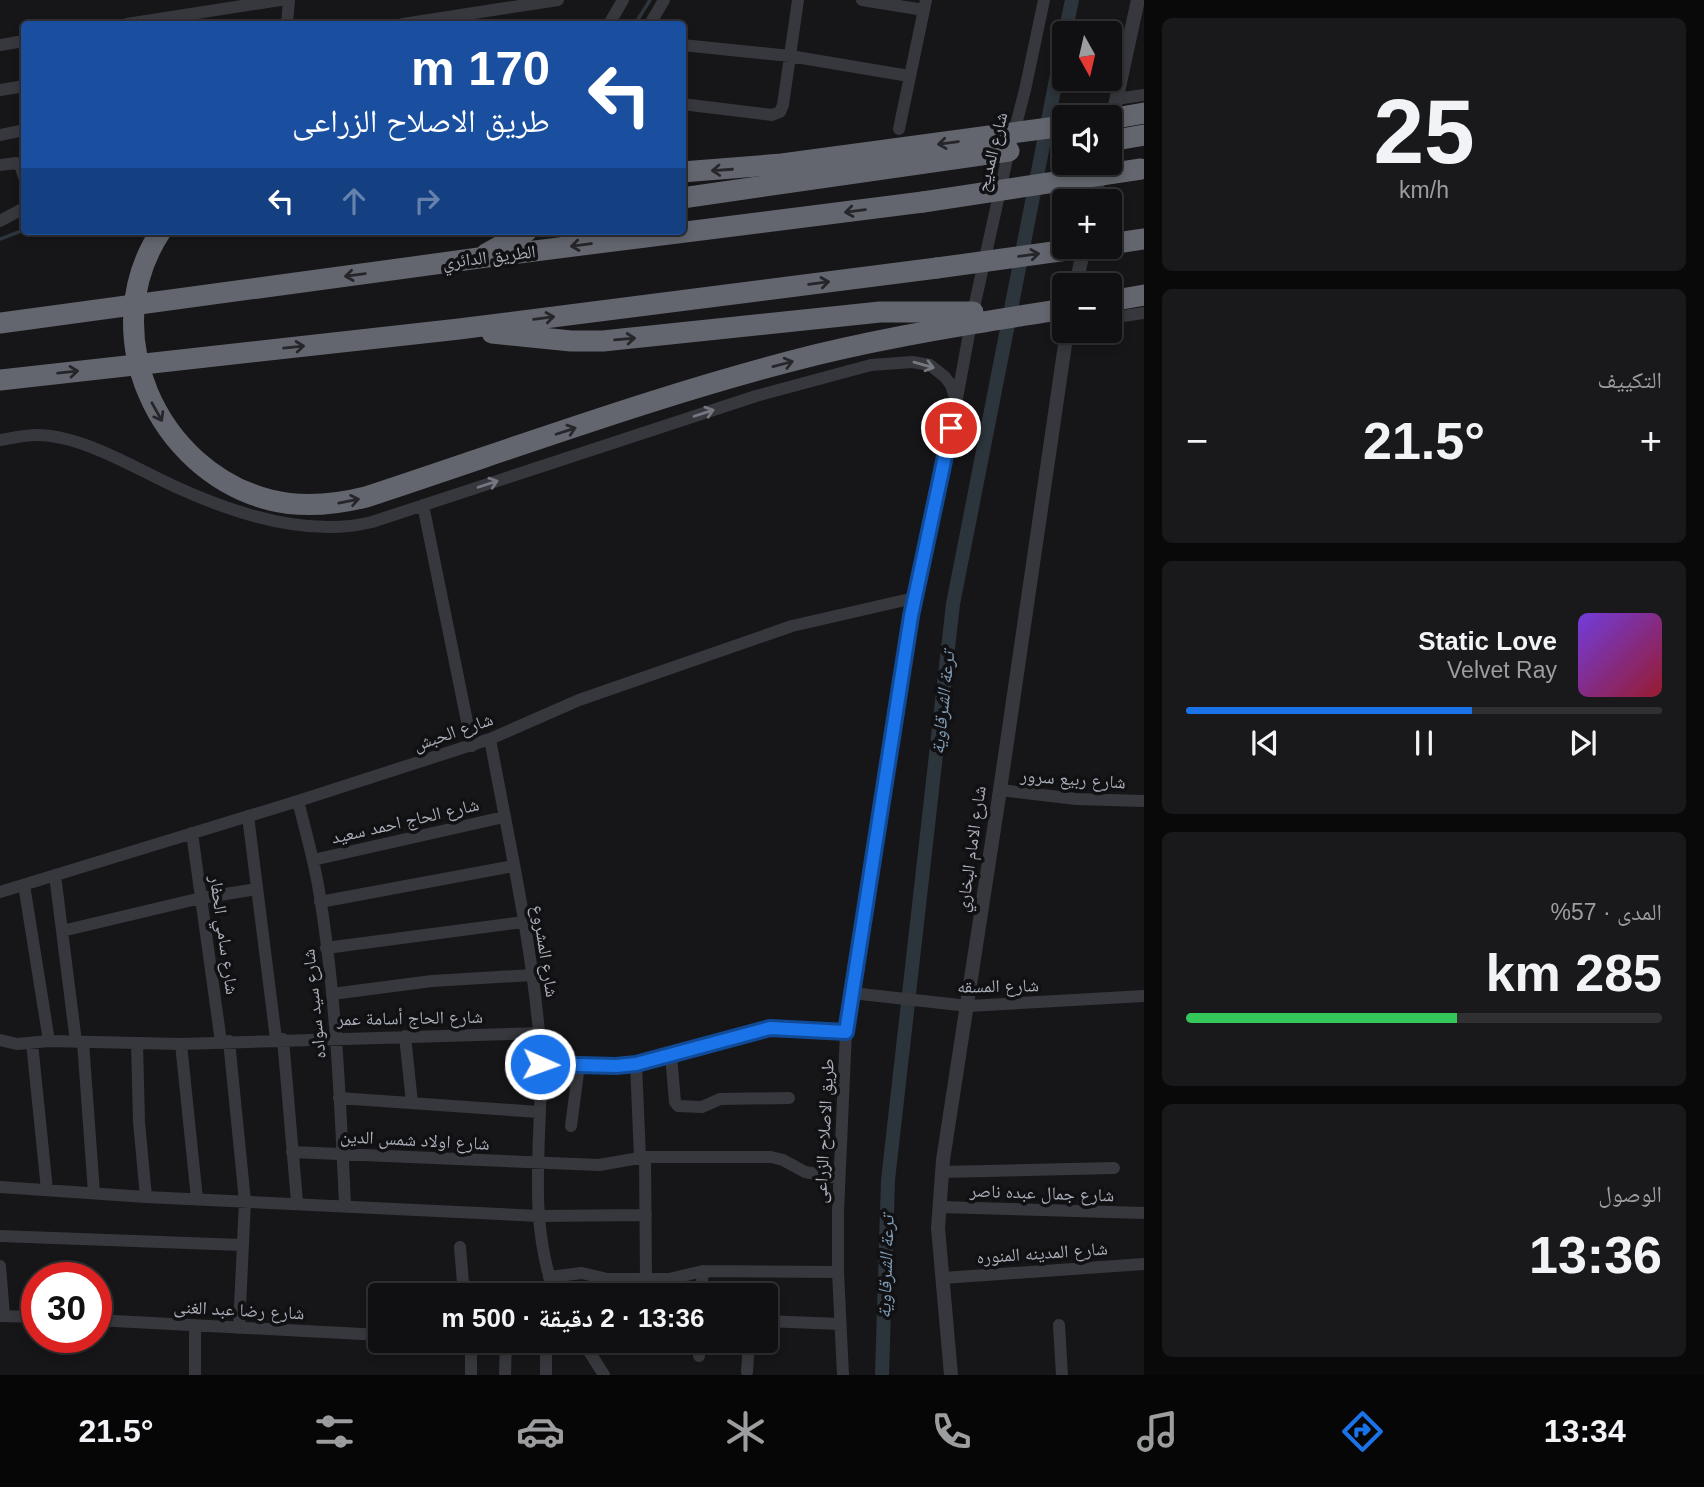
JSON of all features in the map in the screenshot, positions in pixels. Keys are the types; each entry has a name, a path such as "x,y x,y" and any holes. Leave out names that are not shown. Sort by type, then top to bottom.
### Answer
{"highway":[{"path":"1122,110 1144,113"},
{"path":"686,172 794,163 1052,128"},
{"path":"1122,139 1144,135"},
{"path":"686,197 1009,151"},
{"name":"الطريق الدائري","path":"686,232 923,202 1143,169"},
{"path":"159,235 147,257 135,303 135,350 148,396 172,437 206,470 248,493 295,504 331,504 366,497 689,390 813,355 901,336 1052,311"},
{"path":"480,258 520,235"},
{"name":"الطريق الدائري","path":"0,323 662,235"},
{"path":"1122,242 1144,239"},
{"path":"0,380 459,329 1052,252"},
{"path":"1122,299 1144,295"},
{"path":"459,329 534,338 603,341 880,312 972,312"}],"street":[{"path":"146,21 280,0"},
{"path":"287,21 289,0"},
{"path":"422,21 558,0"},
{"path":"611,21 623,0"},
{"path":"652,21 664,0"},
{"path":"686,104 772,115 780,112 798,0"},
{"path":"862,0 925,5 899,129"},
{"name":"شارع المديح","path":"972,312 1009,151 1026,90 1044,0"},
{"path":"1114,105 1138,0"},
{"path":"0,45 21,42"},
{"path":"686,44 790,56 909,76"},
{"path":"0,90 21,86"},
{"path":"1121,105 1144,94"},
{"path":"1,135 21,131"},
{"path":"0,221 21,210"},
{"name":"طريق الاصلاح الزراعى","path":"843,1375 838,1272 838,1178 846,1032 914,598 956,404 972,312"},
{"path":"1122,316 1144,313"},
{"name":"شارع الامام البخاري","path":"951,1375 938,1228 942,1172 1065,343"},
{"path":"0,440 36,435 74,442 132,465 190,494 281,524 354,527 756,396 871,365 912,362 930,365 946,377 956,404"},
{"path":"423,505 472,746"},
{"name":"شارع الحبش","path":"0,892 490,740 579,700 792,626 914,598"},
{"name":"شارع المشروع","path":"490,740 532,975 539,1032 536,1163 539,1216 551,1283"},
{"name":"شارع ربيع سرور","path":"1000,790 1076,799 1144,801"},
{"name":"شارع سيد سواده","path":"299,801 313,860 332,994 345,1205"},
{"path":"248,816 280,1039 296,1202"},
{"name":"شارع الحاج احمد سعيد","path":"313,860 504,817"},
{"name":"شارع سامي الحفار","path":"192,833 225,1041 245,1201 239,1328"},
{"path":"320,902 513,866"},
{"path":"55,875 79,1042 94,1193"},
{"path":"24,885 49,1041"},
{"path":"62,931 201,898 257,889"},
{"path":"326,948 523,922"},
{"path":"332,994 432,981 532,975"},
{"name":"شارع المسقه","path":"852,993 968,1006 1144,996"},
{"path":"540,1064 636,1064 770,1028 846,1032"},
{"name":"شارع الحاج أسامة عمر","path":"0,1040 17,1044 49,1041 181,1044 539,1032"},
{"path":"405,1036 412,1103"},
{"path":"136,1043 139,1122 146,1197"},
{"path":"32,1044 47,1189"},
{"path":"181,1044 197,1199"},
{"path":"671,1055 675,1102 678,1106 702,1107 720,1099 789,1098"},
{"path":"636,1064 646,1215 646,1279"},
{"path":"571,1126 579,1066"},
{"path":"340,1098 538,1112"},
{"name":"شارع اولاد شمس الدين","path":"292,1152 599,1165 643,1158 771,1157 805,1172 838,1178"},
{"path":"942,1172 1114,1168"},
{"path":"0,1187 146,1197 296,1202 539,1216 646,1215"},
{"name":"شارع جمال عبده ناصر","path":"939,1208 1144,1213"},
{"path":"0,1236 242,1245"},
{"path":"460,1247 463,1283"},
{"name":"شارع المدينه المنوره","path":"943,1278 1144,1264"},
{"path":"0,1266 2,1316 21,1317"},
{"path":"549,1277 582,1273 607,1279 669,1279 702,1271 838,1272"},
{"path":"702,1271 702,1283"},
{"name":"شارع رضا عبد الغنى","path":"112,1321 368,1334"},
{"path":"778,1322 840,1325"},
{"path":"195,1325 195,1375"},
{"path":"1059,1325 1062,1375"},
{"path":"471,1353 471,1375"},
{"path":"505,1375 506,1353"},
{"path":"545,1353 546,1375"},
{"path":"590,1353 604,1375"},
{"path":"747,1372 748,1353"}],"waterway":[{"path":"637,21 650,0"},
{"name":"ترعة الشرقاوية","path":"1068,21 1072,0"},
{"name":"ترعة الشرقاوية","path":"882,1375 888,1180 953,604 1054,91"},
{"path":"0,239 21,231"}],"route":[{"path":"540,1064 636,1064 770,1028 846,1032 914,598 951,428"}]}
